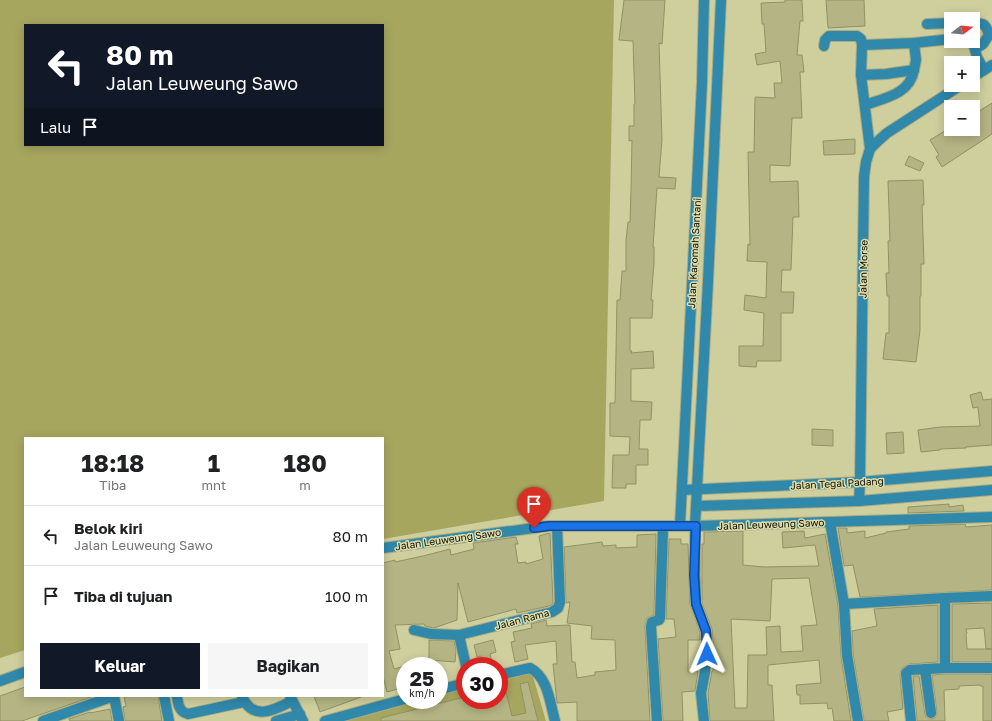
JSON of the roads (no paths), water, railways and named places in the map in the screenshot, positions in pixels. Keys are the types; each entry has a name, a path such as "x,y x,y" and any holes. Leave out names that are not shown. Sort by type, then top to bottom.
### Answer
{"street":[{"name":"Jalan Karomah Santani","path":"680,526 702,83 704,0"},
{"name":"Jalan Karomah Santani","path":"704,721 701,692 705,672 707,642 706,631 696,604 694,575 721,0"},
{"path":"927,24 944,23"},
{"path":"980,23 985,25 989,35 983,44 980,44"},
{"path":"824,46 825,40 829,36 857,36 861,39 861,75 870,149"},
{"path":"862,45 914,43 944,40"},
{"path":"865,105 896,94 906,87 912,79 916,60 914,43"},
{"path":"973,48 977,56 988,68"},
{"path":"861,75 886,74 914,70"},
{"path":"702,83 717,84"},
{"path":"870,149 887,133 950,92"},
{"name":"Jalan Morse","path":"859,501 864,177 870,149"},
{"path":"692,281 708,282"},
{"name":"Jalan Tegal Padang","path":"682,490 860,482 992,471"},
{"name":"Jalan Tegal Padang","path":"697,506 859,501 992,490"},
{"name":"Jalan Leuweung Sawo","path":"384,548 557,526 663,527 992,517"},
{"path":"830,522 844,604 847,655 858,721"},
{"name":"Jalan Rama","path":"459,635 552,612 558,608 560,602 557,526"},
{"path":"657,721 651,627 652,622 660,618 663,527"},
{"path":"844,604 992,596"},
{"path":"945,598 945,668"},
{"path":"414,630 426,633 459,635 464,657"},
{"path":"508,673 530,668 536,671 542,678 555,721"},
{"path":"911,721 906,673 910,670 992,668"},
{"path":"925,669 931,713"},
{"path":"0,681 24,672"},
{"path":"43,721 70,716 112,697"},
{"path":"114,697 119,721"},
{"path":"164,697 169,721"},
{"path":"177,697 180,710 188,714 243,699 252,712 260,715 267,714 291,698 302,717 276,721"},
{"path":"325,721 396,701"}]}
